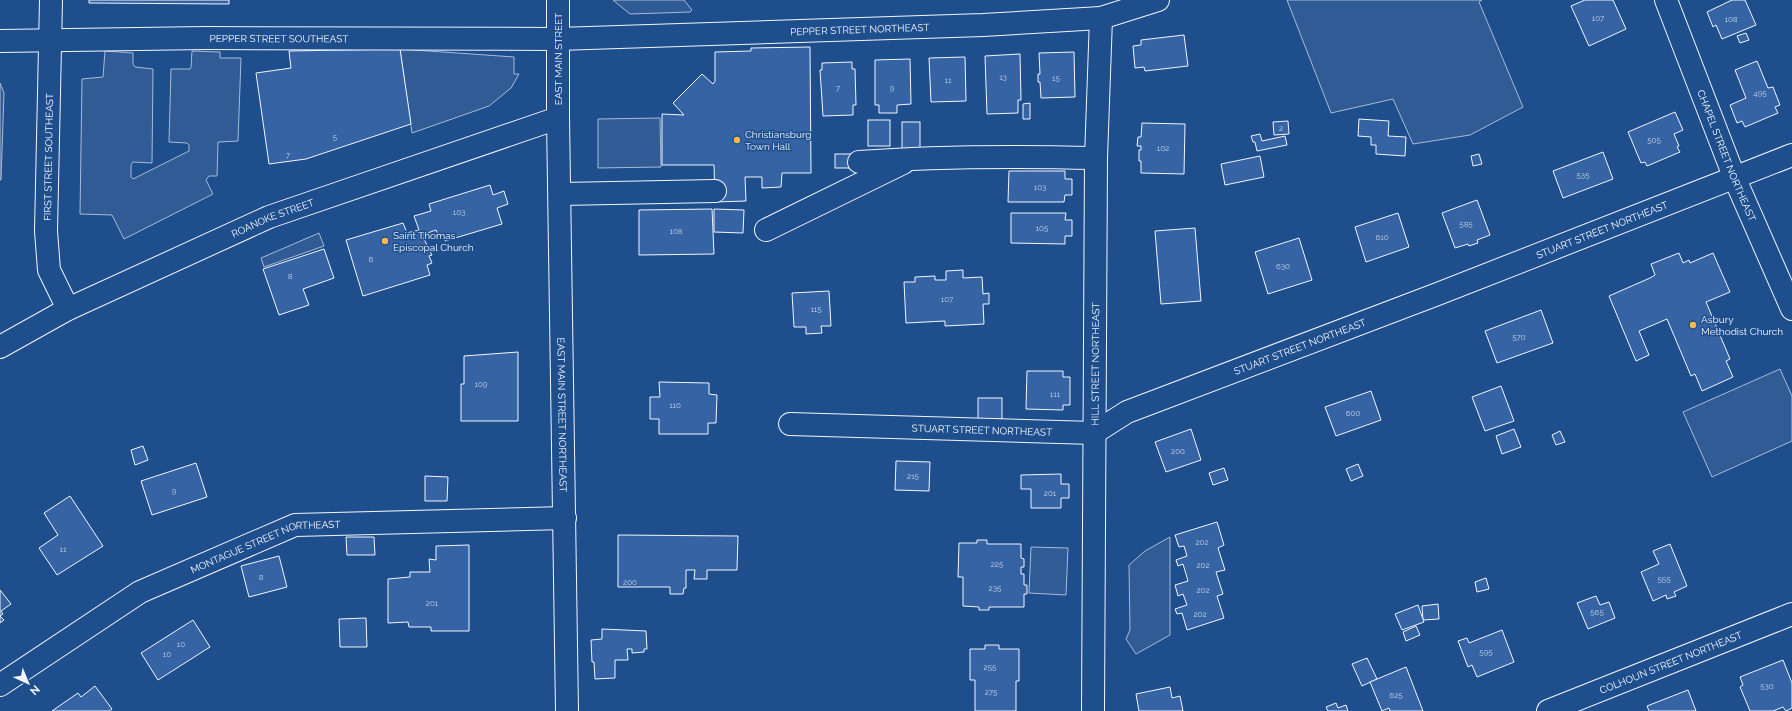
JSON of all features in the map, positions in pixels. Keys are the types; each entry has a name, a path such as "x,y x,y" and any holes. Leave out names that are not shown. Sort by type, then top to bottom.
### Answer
{"street":[{"name":"FIRST STREET SOUTHEAST","path":"51,0 46,231 49,270 68,309"},
{"name":"EAST MAIN STREET","path":"558,0 558,118"},
{"name":"PEPPER STREET NORTHEAST","path":"558,39 982,25 1101,18 1158,0"},
{"name":"CHAPEL STREET NORTHEAST","path":"1666,0 1735,179 1792,309"},
{"name":"HILL STREET NORTHEAST","path":"1094,711 1096,158 1101,18"},
{"name":"PEPPER STREET SOUTHEAST","path":"0,41 50,39 121,40 220,38 558,39"},
{"name":"EAST MAIN STREET NORTHEAST","path":"558,118 561,194 567,711"},
{"name":"ROANOKE STREET","path":"0,347 68,309 269,217 558,118"},
{"name":"STUART STREET NORTHEAST","path":"790,424 1094,434 1127,412 1436,296 1735,179 1792,155"},
{"path":"859,162 914,158 1004,156 1096,158"},
{"path":"766,230 914,158"},
{"path":"561,194 715,190"},
{"name":"MONTAGUE STREET NORTHEAST","path":"0,685 140,592 295,525 565,518"},
{"name":"COLHOUN STREET NORTHEAST","path":"1548,711 1792,614"}],"shaded area":[{"path":"613,0 684,0 692,10 690,12 630,14"},
{"path":"1287,0 1482,0 1479,2 1523,107 1470,135 1413,144 1393,99 1331,113"},
{"path":"400,49 514,57 514,74 519,74 511,88 489,106 412,133"},
{"path":"105,51 133,53 133,64 135,67 153,69 152,163 133,162 131,165 131,177 133,179 189,151 189,145 187,143 169,142 171,69 190,69 192,51 220,52 220,58 241,58 238,141 218,142 217,176 209,176 206,180 213,194 124,239 112,215 80,214 82,79 103,77"},
{"path":"0,83 4,93 1,180 0,180"},
{"path":"660,118 661,167 598,168 598,119"},
{"path":"319,233 324,246 264,267 261,258"},
{"path":"1780,369 1792,396 1792,441 1712,477 1683,412"},
{"path":"1170,537 1170,635 1136,654 1126,639 1130,630 1129,565 1145,551"},
{"path":"1031,547 1068,548 1066,595 1029,593"}],"building":[{"path":"89,0 229,0 229,4 89,3"},
{"path":"1585,0 1613,0 1626,29 1589,46 1571,6"},
{"path":"1732,0 1745,0 1756,25 1722,39 1716,25 1713,27 1707,12"},
{"path":"1746,33 1749,40 1740,43 1737,36"},
{"path":"1184,35 1188,66 1145,71 1144,67 1135,68 1133,46 1141,45 1141,40"},
{"name":"Christiansburg Town Hall","path":"810,47 811,173 782,173 781,187 762,188 762,177 745,177 746,201 715,202 714,165 662,165 662,114 684,115 673,103 702,74 713,84 715,81 715,52 751,51 751,48"},
{"path":"400,49 411,124 306,159 269,164 256,73 291,68 289,51"},
{"path":"1074,52 1075,97 1041,98 1040,82 1038,82 1038,74 1040,74 1039,53"},
{"path":"1020,54 1021,100 1018,100 1018,113 987,114 985,56"},
{"path":"965,57 966,101 931,102 929,58"},
{"path":"910,59 911,104 897,105 897,113 879,113 879,105 875,105 875,60"},
{"path":"1757,61 1768,88 1773,87 1780,105 1775,107 1778,113 1745,127 1742,121 1737,123 1730,105 1746,98 1735,70"},
{"path":"852,62 852,69 855,69 856,105 853,105 853,115 823,116 820,70 822,70 822,63"},
{"path":"1030,103 1030,119 1023,119 1023,104"},
{"path":"1675,112 1683,130 1674,134 1679,146 1677,147 1680,152 1647,166 1645,162 1641,163 1628,132"},
{"path":"1359,119 1389,121 1388,136 1406,137 1405,156 1376,154 1376,145 1371,145 1371,137 1358,136"},
{"path":"868,120 890,120 890,146 868,146"},
{"path":"1288,121 1289,134 1274,135 1273,122"},
{"path":"902,122 920,122 920,149 902,149"},
{"path":"1142,123 1185,124 1184,174 1141,173 1139,150 1141,150 1141,146 1137,146 1138,137 1141,137"},
{"path":"1260,134 1262,141 1285,136 1287,145 1257,151 1255,142 1253,142 1251,136"},
{"path":"1603,152 1613,179 1563,198 1553,171"},
{"path":"835,154 859,154 859,168 835,168"},
{"path":"1479,154 1482,164 1473,166 1471,156"},
{"path":"1260,156 1264,177 1225,185 1221,164"},
{"path":"1009,171 1065,171 1065,179 1072,179 1072,195 1065,195 1064,202 1008,202"},
{"name":"Saint Thomas Episcopal Church","path":"490,185 493,195 504,191 508,204 497,208 502,224 445,241 444,235 439,237 436,230 422,235 432,255 429,256 432,263 427,265 430,275 363,296 346,240 403,223 407,233 419,230 414,216 431,211 429,204"},
{"path":"1477,200 1490,235 1477,240 1478,243 1455,248 1442,213"},
{"path":"712,209 714,254 639,255 639,210"},
{"path":"714,209 744,210 743,233 714,232"},
{"path":"1011,213 1066,213 1065,220 1072,220 1072,236 1065,236 1065,244 1011,243"},
{"path":"1398,213 1409,247 1366,262 1355,227"},
{"path":"1195,228 1201,301 1161,304 1155,231"},
{"path":"1299,238 1312,280 1268,294 1255,252"},
{"path":"324,249 334,278 303,289 309,305 279,315 263,269"},
{"name":"Asbury Methodist Church","path":"1679,253 1683,263 1689,260 1690,263 1713,253 1730,292 1706,302 1730,359 1726,361 1733,377 1702,391 1695,374 1691,376 1667,319 1639,331 1649,355 1636,361 1609,296 1655,275 1651,264"},
{"path":"963,270 963,278 982,277 983,294 989,293 989,304 983,304 984,324 945,326 945,321 906,323 904,282 915,282 915,277 935,276 935,280 946,280 946,271"},
{"path":"829,291 831,326 821,326 822,333 806,334 806,327 794,327 792,293"},
{"path":"1541,310 1553,343 1497,363 1485,331"},
{"path":"518,352 518,421 461,421 461,384 464,384 464,356"},
{"path":"1027,371 1063,371 1063,377 1070,377 1070,405 1063,405 1063,410 1026,409"},
{"path":"659,382 709,383 709,394 717,395 716,423 708,423 708,434 659,434 659,419 650,419 650,397 660,397"},
{"path":"1501,386 1514,421 1485,431 1472,397"},
{"path":"1371,391 1381,420 1336,436 1325,407"},
{"path":"978,398 1002,398 1002,419 978,419"},
{"path":"1191,429 1201,460 1166,472 1155,442"},
{"path":"1514,429 1521,447 1502,454 1496,436"},
{"path":"1560,431 1565,442 1556,445 1552,435"},
{"path":"143,446 148,460 135,465 131,450"},
{"path":"896,461 930,462 929,491 895,490"},
{"path":"196,463 207,497 152,515 141,481"},
{"path":"1358,464 1363,476 1351,481 1346,469"},
{"path":"1224,468 1228,480 1213,485 1209,473"},
{"path":"1061,474 1061,484 1069,484 1069,498 1061,498 1061,508 1031,508 1031,489 1021,489 1021,475"},
{"path":"425,476 448,477 447,501 425,501"},
{"path":"70,496 103,546 57,575 39,548 58,535 44,513"},
{"path":"1217,522 1224,545 1218,548 1225,570 1216,572 1223,594 1217,596 1224,618 1187,630 1182,613 1177,614 1175,609 1187,605 1183,594 1178,596 1175,585 1188,581 1183,564 1178,566 1176,560 1187,556 1184,546 1179,547 1175,535"},
{"path":"618,535 738,536 737,570 707,570 707,579 694,579 695,570 686,570 686,588 684,588 683,594 670,594 670,587 618,587"},
{"path":"346,537 374,537 375,555 347,555"},
{"path":"977,540 987,540 987,544 1021,544 1021,558 1024,559 1024,567 1021,567 1021,574 1024,574 1024,585 1027,585 1027,594 1024,594 1024,607 989,607 989,610 979,610 979,607 963,606 963,577 958,577 959,543 977,543"},
{"path":"1670,544 1687,586 1674,592 1676,596 1667,599 1666,595 1653,601 1641,572 1659,564 1653,551"},
{"path":"469,545 469,631 431,631 431,627 409,627 408,622 388,623 388,579 410,577 410,572 430,572 429,559 436,560 436,546"},
{"path":"279,556 287,587 249,597 241,566"},
{"path":"1486,578 1489,589 1477,592 1475,582"},
{"path":"0,590 11,604 1,611 3,614 0,616"},
{"path":"1596,596 1600,605 1609,602 1615,618 1588,629 1577,603"},
{"path":"1438,604 1439,619 1423,620 1422,606"},
{"path":"1418,605 1424,622 1402,630 1395,614"},
{"path":"0,616 4,620 0,623"},
{"path":"366,618 367,647 340,647 339,619"},
{"path":"193,620 210,647 158,680 141,653"},
{"path":"1416,626 1420,635 1406,641 1403,632"},
{"path":"602,629 646,631 647,649 644,649 644,652 632,653 632,649 627,649 628,660 615,660 615,678 595,679 594,662 592,662 591,640 602,639"},
{"path":"1502,630 1514,662 1477,677 1472,665 1468,667 1458,641 1467,638 1469,643"},
{"path":"985,645 999,645 999,649 1019,649 1019,681 1016,681 1016,711 975,711 975,680 970,680 970,649 985,649"},
{"path":"1367,658 1377,679 1362,686 1352,664"},
{"path":"1783,660 1792,683 1792,708 1786,711 1783,707 1773,711 1750,711 1740,687 1743,685 1740,677"},
{"path":"1406,667 1423,711 1390,711 1389,708 1382,711 1370,682"},
{"path":"95,686 112,709 109,711 52,711 78,693 81,697"},
{"path":"1170,687 1172,698 1180,696 1183,711 1139,711 1136,694"},
{"path":"1688,690 1696,711 1649,711 1647,706"},
{"path":"1336,703 1338,708 1346,705 1348,711 1328,711 1326,707"}],"place":[{"name":"Christiansburg Town Hall","path":"737,140"},
{"name":"Saint Thomas Episcopal Church","path":"385,241"},
{"name":"Asbury Methodist Church","path":"1693,325"}]}
